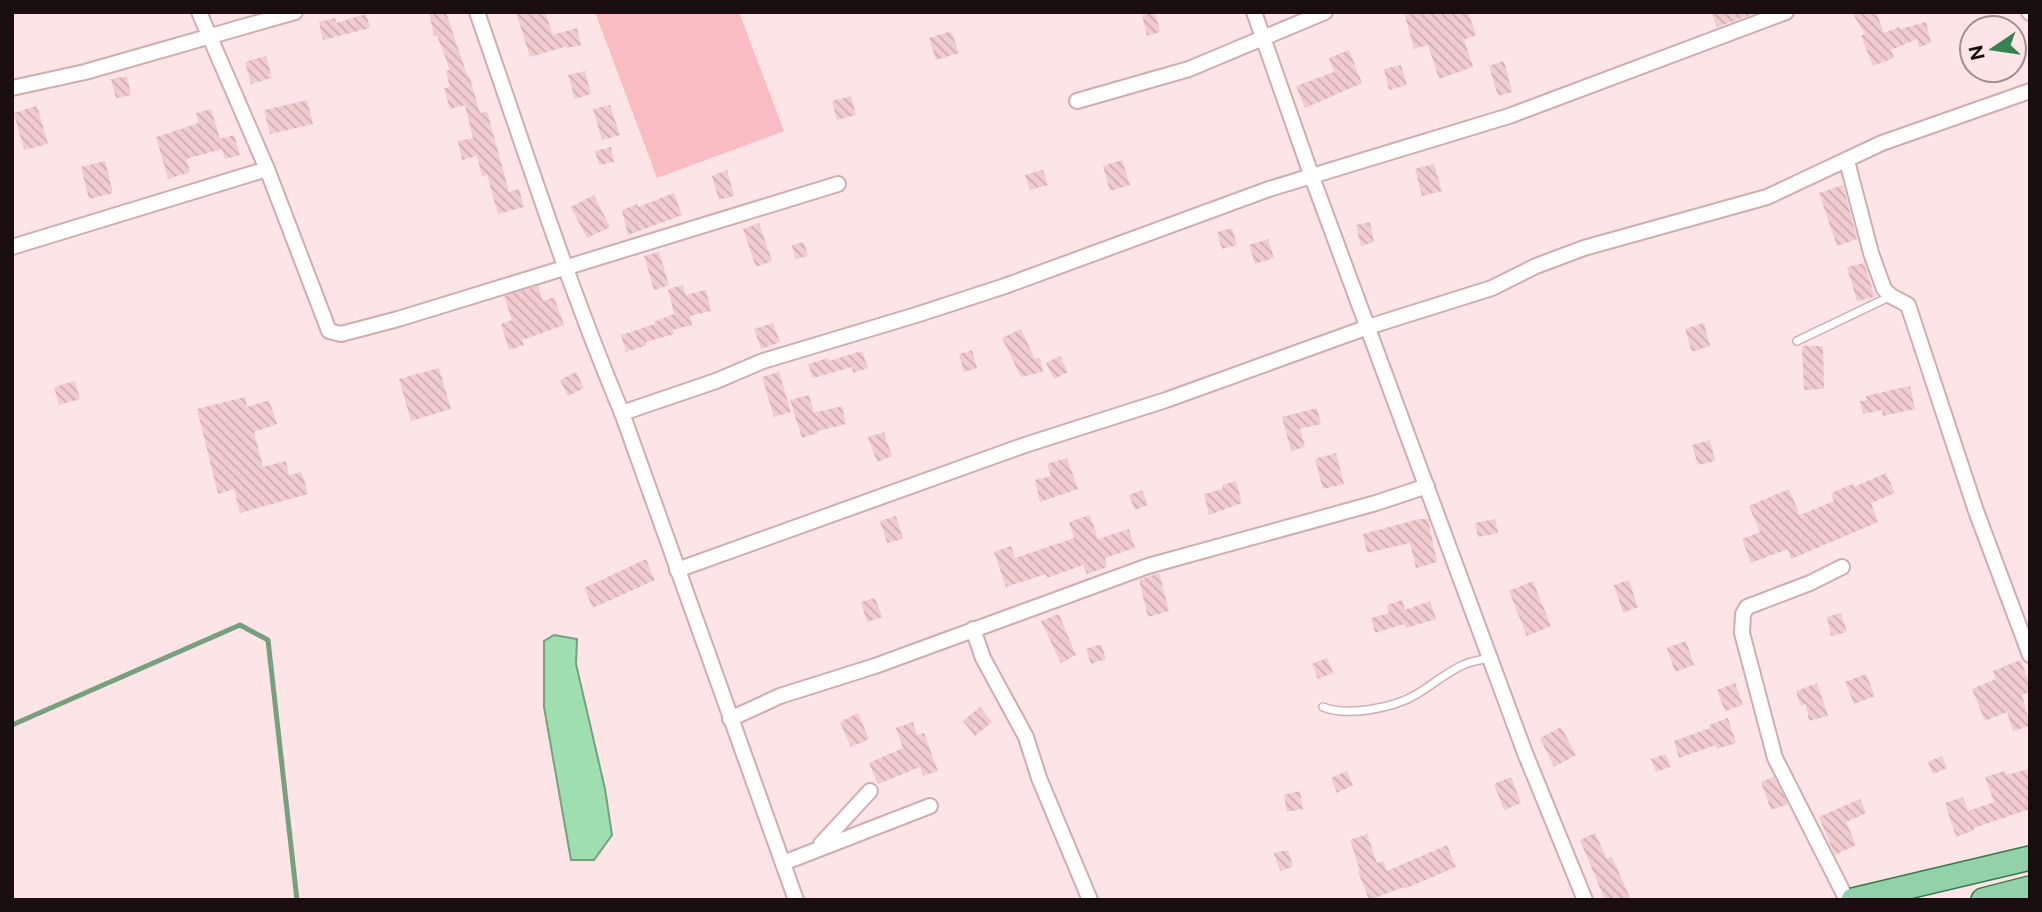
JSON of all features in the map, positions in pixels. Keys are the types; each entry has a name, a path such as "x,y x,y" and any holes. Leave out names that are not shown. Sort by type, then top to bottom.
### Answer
{"main road":[{"path":"1853,900 2030,858"},
{"path":"1983,900 2030,888"}],"street":[{"path":"199,12 267,169 329,331 341,334 398,319 838,184"},
{"path":"12,88 85,72 296,12"},
{"path":"477,12 565,268 622,413 796,900"},
{"path":"1254,12 1312,177 1525,753 1585,900"},
{"path":"1077,101 1189,69 1325,12"},
{"path":"622,413 716,381 763,361 1004,286 1269,189 1510,116 1786,12"},
{"path":"677,570 1025,445 1166,400 1368,327 1492,288 1536,266 1584,248 1767,197 1882,143 2030,91"},
{"path":"1847,161 1871,253 1884,289 1908,305 1976,512 2029,651"},
{"path":"12,247 267,169"},
{"path":"730,719 780,696 875,666 1148,566 1376,503 1427,486"},
{"path":"1842,567 1810,583 1747,607 1742,614 1741,624 1748,662 1775,758 1847,900"},
{"path":"973,629 983,658 1026,737 1039,778 1090,900"},
{"path":"817,848 870,791"},
{"path":"783,863 930,806"}],"lane":[{"path":"1797,341 1891,296"},
{"path":"1323,706 1335,712 1357,712 1390,704 1413,697 1463,665 1490,658"}],"shaded area":[{"path":"595,12 739,12 784,131 657,178"},
{"path":"554,635 577,639 576,664 605,789 612,835 594,860 571,860 544,707 544,641"}],"building":[{"path":"429,12 446,12 480,113 487,111 509,192 519,189 524,207 498,214 487,175 482,176 477,156 462,160 458,141 473,138 465,105 450,109 444,88 450,87 446,71 450,70 437,35 434,36"},
{"path":"516,12 545,12 553,35 577,28 581,45 567,46 530,57"},
{"path":"1155,12 1160,32 1147,36 1142,15"},
{"path":"1404,12 1468,12 1476,35 1464,40 1473,67 1439,79 1428,45 1414,49"},
{"path":"1711,12 1753,12 1753,14 1717,27"},
{"path":"1852,12 1876,12 1884,33 1926,22 1931,43 1919,47 1917,39 1891,50 1894,58 1873,66 1861,36 1865,34"},
{"path":"366,14 370,28 323,40 319,22 335,18 336,23"},
{"path":"951,31 959,53 936,60 929,38"},
{"path":"1349,50 1362,83 1305,108 1296,86 1334,72 1329,58"},
{"path":"266,56 272,78 251,84 245,62"},
{"path":"1504,61 1512,92 1498,96 1489,66"},
{"path":"1401,65 1407,85 1389,90 1384,69"},
{"path":"585,71 591,94 575,99 568,75"},
{"path":"127,76 131,95 116,98 111,79"},
{"path":"851,96 856,115 837,120 832,101"},
{"path":"307,100 313,124 270,134 264,110"},
{"path":"610,105 620,135 602,140 593,109"},
{"path":"37,106 48,144 24,150 14,113"},
{"path":"211,109 220,139 234,135 240,155 225,159 222,149 186,159 190,172 168,179 156,137 199,123 196,113"},
{"path":"611,147 614,162 599,165 595,151"},
{"path":"1122,160 1130,185 1110,191 1103,166"},
{"path":"105,161 113,193 89,199 81,167"},
{"path":"1434,164 1442,191 1422,196 1415,169"},
{"path":"727,170 734,196 719,200 712,176"},
{"path":"1043,170 1048,185 1030,190 1025,175"},
{"path":"1843,185 1857,239 1837,246 1819,193"},
{"path":"674,193 682,215 628,235 622,210 637,204 638,207"},
{"path":"594,195 610,227 587,238 571,207"},
{"path":"1370,222 1374,242 1361,246 1356,225"},
{"path":"759,223 772,261 756,267 743,229"},
{"path":"1232,228 1237,245 1222,249 1217,232"},
{"path":"1268,239 1274,258 1255,264 1249,245"},
{"path":"804,242 808,256 795,259 792,245"},
{"path":"659,252 669,285 654,290 644,256"},
{"path":"1864,263 1875,297 1857,301 1847,267"},
{"path":"683,285 686,295 706,290 711,311 690,316 692,325 673,330 674,334 646,342 647,345 626,352 621,335 655,324 654,322 674,314 668,289"},
{"path":"538,286 543,301 554,297 564,325 522,340 524,345 509,350 501,324 512,320 504,296"},
{"path":"773,323 780,342 761,349 754,329"},
{"path":"1704,323 1710,346 1692,352 1685,329"},
{"path":"1021,329 1035,359 1040,358 1043,372 1021,377 1002,338"},
{"path":"1802,346 1823,346 1824,389 1804,390"},
{"path":"972,350 977,368 964,372 959,354"},
{"path":"862,351 868,368 853,373 852,367 813,378 808,364"},
{"path":"1060,356 1068,372 1054,379 1046,363"},
{"path":"439,368 451,409 411,421 399,379"},
{"path":"576,372 584,388 568,396 560,380"},
{"path":"779,372 791,412 774,417 762,377"},
{"path":"75,381 80,399 59,405 54,387"},
{"path":"1910,386 1915,409 1883,416 1882,410 1863,414 1860,401 1867,400 1866,396"},
{"path":"809,395 814,413 842,406 846,424 802,438 790,400"},
{"path":"245,397 247,407 269,400 277,424 254,432 263,467 286,461 289,475 302,472 308,494 240,513 234,489 218,494 197,409"},
{"path":"1317,408 1321,424 1300,429 1305,447 1291,451 1282,417"},
{"path":"884,432 892,456 877,462 868,437"},
{"path":"1710,440 1715,461 1698,465 1692,445"},
{"path":"1336,453 1344,484 1323,489 1315,459"},
{"path":"1067,458 1078,489 1040,502 1035,480 1051,476 1047,464"},
{"path":"1886,473 1895,493 1871,503 1878,522 1791,559 1788,549 1751,563 1742,539 1760,532 1749,506 1789,489 1800,515 1834,501 1831,493 1853,484 1854,487"},
{"path":"1236,481 1242,503 1209,515 1204,494 1223,489 1222,485"},
{"path":"1142,490 1148,505 1135,510 1129,495"},
{"path":"1090,515 1098,539 1129,529 1135,548 1105,558 1107,567 1087,574 1083,565 1047,578 1046,574 1006,587 994,552 1011,546 1015,558 1074,538 1069,522"},
{"path":"896,516 903,539 887,543 880,521"},
{"path":"1428,519 1437,562 1416,568 1410,543 1367,553 1363,534"},
{"path":"1495,519 1498,533 1478,537 1475,523"},
{"path":"646,559 655,580 593,608 584,588"},
{"path":"1159,573 1169,611 1148,617 1139,580"},
{"path":"1629,580 1638,607 1623,613 1614,585"},
{"path":"1533,581 1551,626 1527,636 1509,591"},
{"path":"875,598 882,617 867,622 861,602"},
{"path":"1402,600 1405,610 1430,601 1436,619 1406,628 1404,624 1375,633 1371,618 1389,613 1387,605"},
{"path":"1841,613 1847,632 1831,636 1827,617"},
{"path":"1059,614 1076,655 1061,663 1041,621"},
{"path":"1686,641 1694,665 1675,672 1667,648"},
{"path":"1101,644 1106,659 1091,664 1086,649"},
{"path":"1327,658 1333,673 1318,679 1312,664"},
{"path":"2020,660 2030,683 2030,692 2022,695 2030,726 2013,731 2007,712 1985,721 1972,689 1996,679 1993,671"},
{"path":"1866,674 1875,696 1854,704 1845,682"},
{"path":"1735,683 1743,705 1725,711 1717,690"},
{"path":"1817,683 1828,716 1809,721 1806,704 1801,706 1796,691"},
{"path":"980,707 992,722 975,736 963,721"},
{"path":"858,713 869,739 851,747 840,722"},
{"path":"1728,718 1736,743 1717,749 1716,745 1679,758 1674,741 1710,728 1709,725"},
{"path":"913,722 917,735 924,733 938,771 923,776 920,767 878,784 869,763 903,748 896,728"},
{"path":"1561,727 1576,755 1554,767 1540,738"},
{"path":"1666,754 1670,767 1656,772 1651,759"},
{"path":"1942,756 1947,768 1933,774 1928,762"},
{"path":"2030,769 2030,809 1956,837 1945,803 1963,797 1968,811 1994,802 1985,777 2005,771 2006,775"},
{"path":"1347,771 1353,785 1337,793 1331,778"},
{"path":"1511,777 1521,803 1504,810 1494,784"},
{"path":"1774,777 1788,804 1771,810 1761,782"},
{"path":"1300,791 1303,809 1287,812 1284,795"},
{"path":"1860,799 1866,813 1846,822 1856,845 1835,855 1819,817"},
{"path":"1595,833 1607,859 1612,857 1631,900 1605,900 1580,840"},
{"path":"1367,834 1377,863 1383,861 1387,871 1447,845 1456,867 1404,889 1369,900 1350,840"},
{"path":"1288,850 1293,867 1280,871 1274,853"}],"waterway":[{"path":"12,725 240,625 268,640 297,900"}]}
